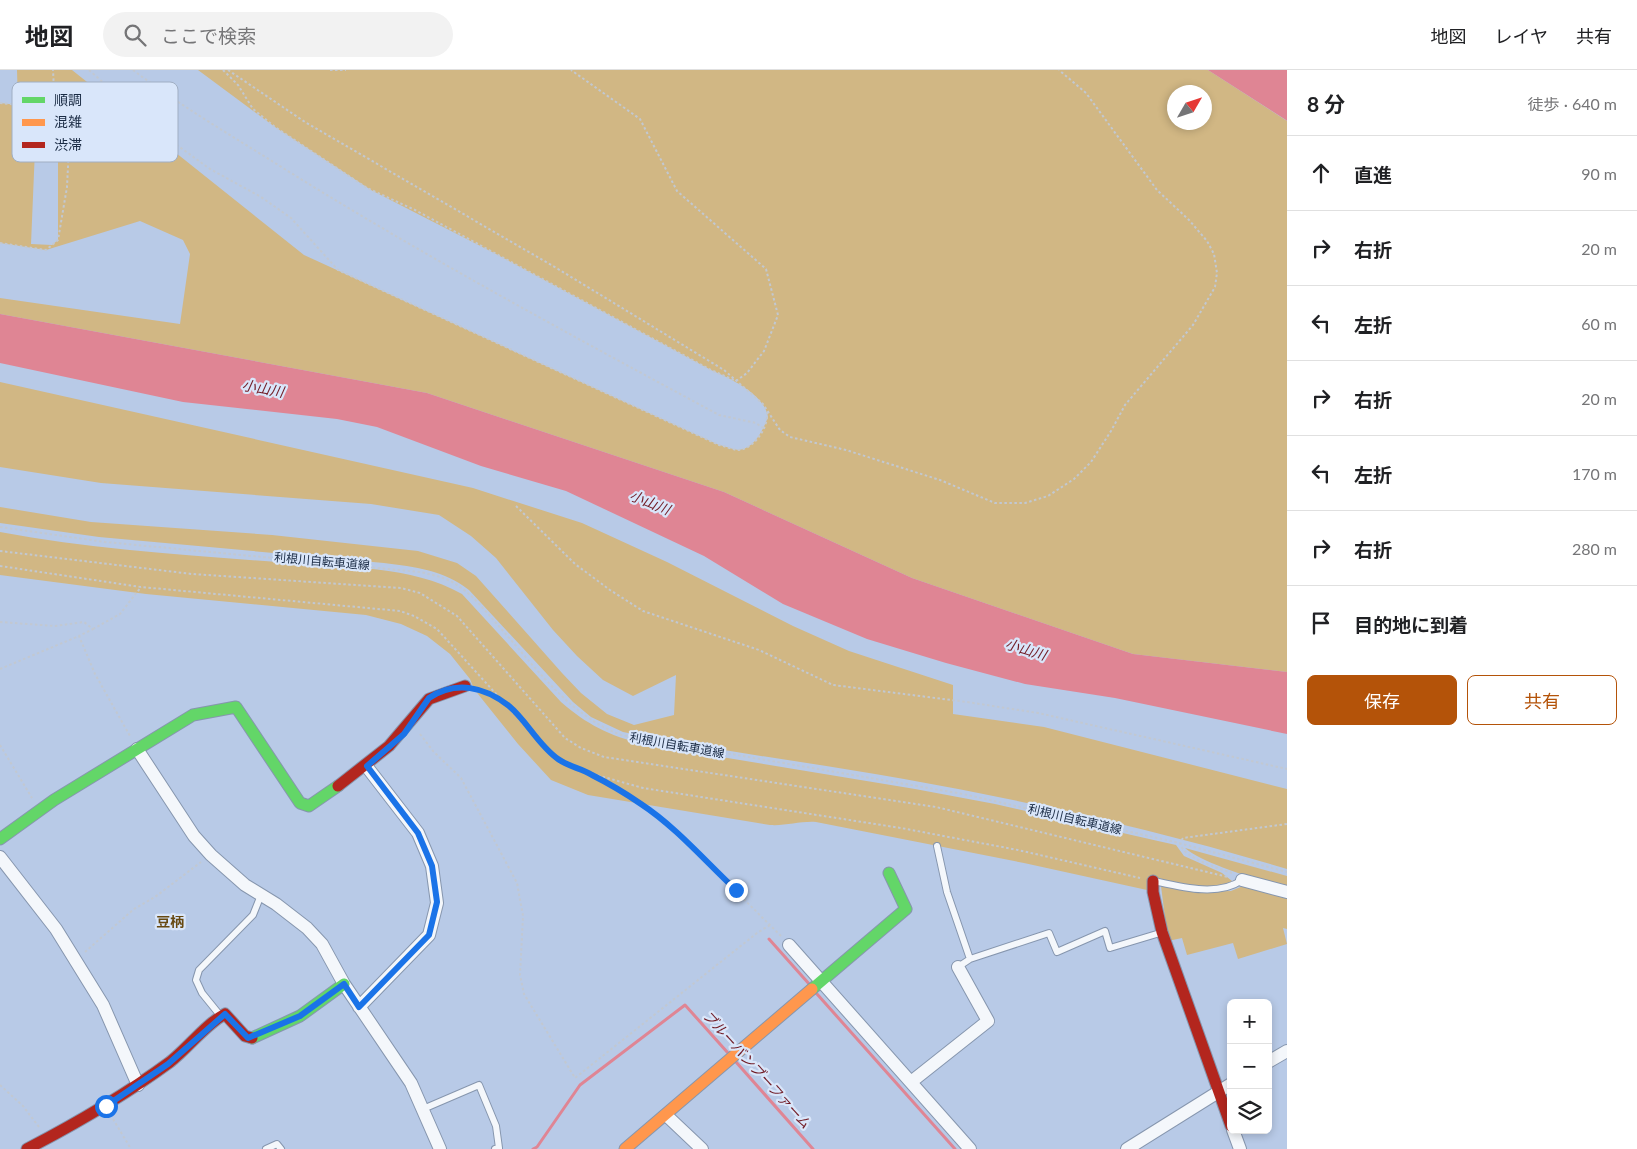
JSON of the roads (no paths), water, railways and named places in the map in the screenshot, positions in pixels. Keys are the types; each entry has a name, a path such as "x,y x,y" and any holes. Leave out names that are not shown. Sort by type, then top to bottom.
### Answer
{"street":[{"path":"0,839 40,810 137,748 193,715 222,708 236,707 300,803 309,806 367,766 404,734 429,698 465,686"},
{"path":"137,748 194,836 211,855 245,885 315,936 344,984 410,1083 440,1149"},
{"path":"359,1007 429,935 437,902 432,866 418,833 367,766"},
{"path":"0,857 56,928 103,1005 138,1085"},
{"path":"626,1149 906,909 889,873"},
{"path":"1242,880 1287,892"},
{"path":"1153,881 1153,892 1162,932 1227,1116"},
{"path":"789,945 970,1149"},
{"path":"911,1082 988,1021 958,967"},
{"path":"27,1149 106,1106 138,1085 168,1064 221,1016 225,1014 229,1016 243,1036 254,1038 300,1016 344,984"},
{"path":"1272,1060 1287,1051"},
{"path":"1127,1149 1227,1086"},
{"path":"666,1115 702,1149"},
{"path":"1234,1134 1240,1149"}],"lane":[{"path":"937,846 947,892 970,959"},
{"path":"1153,881 1180,887 1212,889 1232,886 1242,880"},
{"path":"221,1016 212,1008 196,980 199,970 252,915 261,895"},
{"path":"958,967 970,959 1048,933 1057,952 1105,931 1110,948 1162,932"},
{"path":"423,1109 479,1085 496,1126 499,1148 495,1149"},
{"path":"266,1149 277,1144 281,1149"}],"water":[{"path":"1208,70 1287,70 1287,121 1286,120"},
{"name":"小山川","path":"0,314 427,393 724,492 912,578 1133,654 1287,672 1287,734 1115,698 1025,684 867,639 783,604 704,556 566,491 481,466 377,427 337,419 183,402 0,363"}],"waterway":[{"path":"769,939 810,985"},
{"path":"817,994 955,1149"},
{"name":"ブルーバンブーファーム","path":"533,1149 537,1147 580,1085 685,1005 728,1053"},
{"name":"ブルーバンブーファーム","path":"736,1062 813,1149"}],"district":[{"name":"豆柄","path":"170,921"}]}
